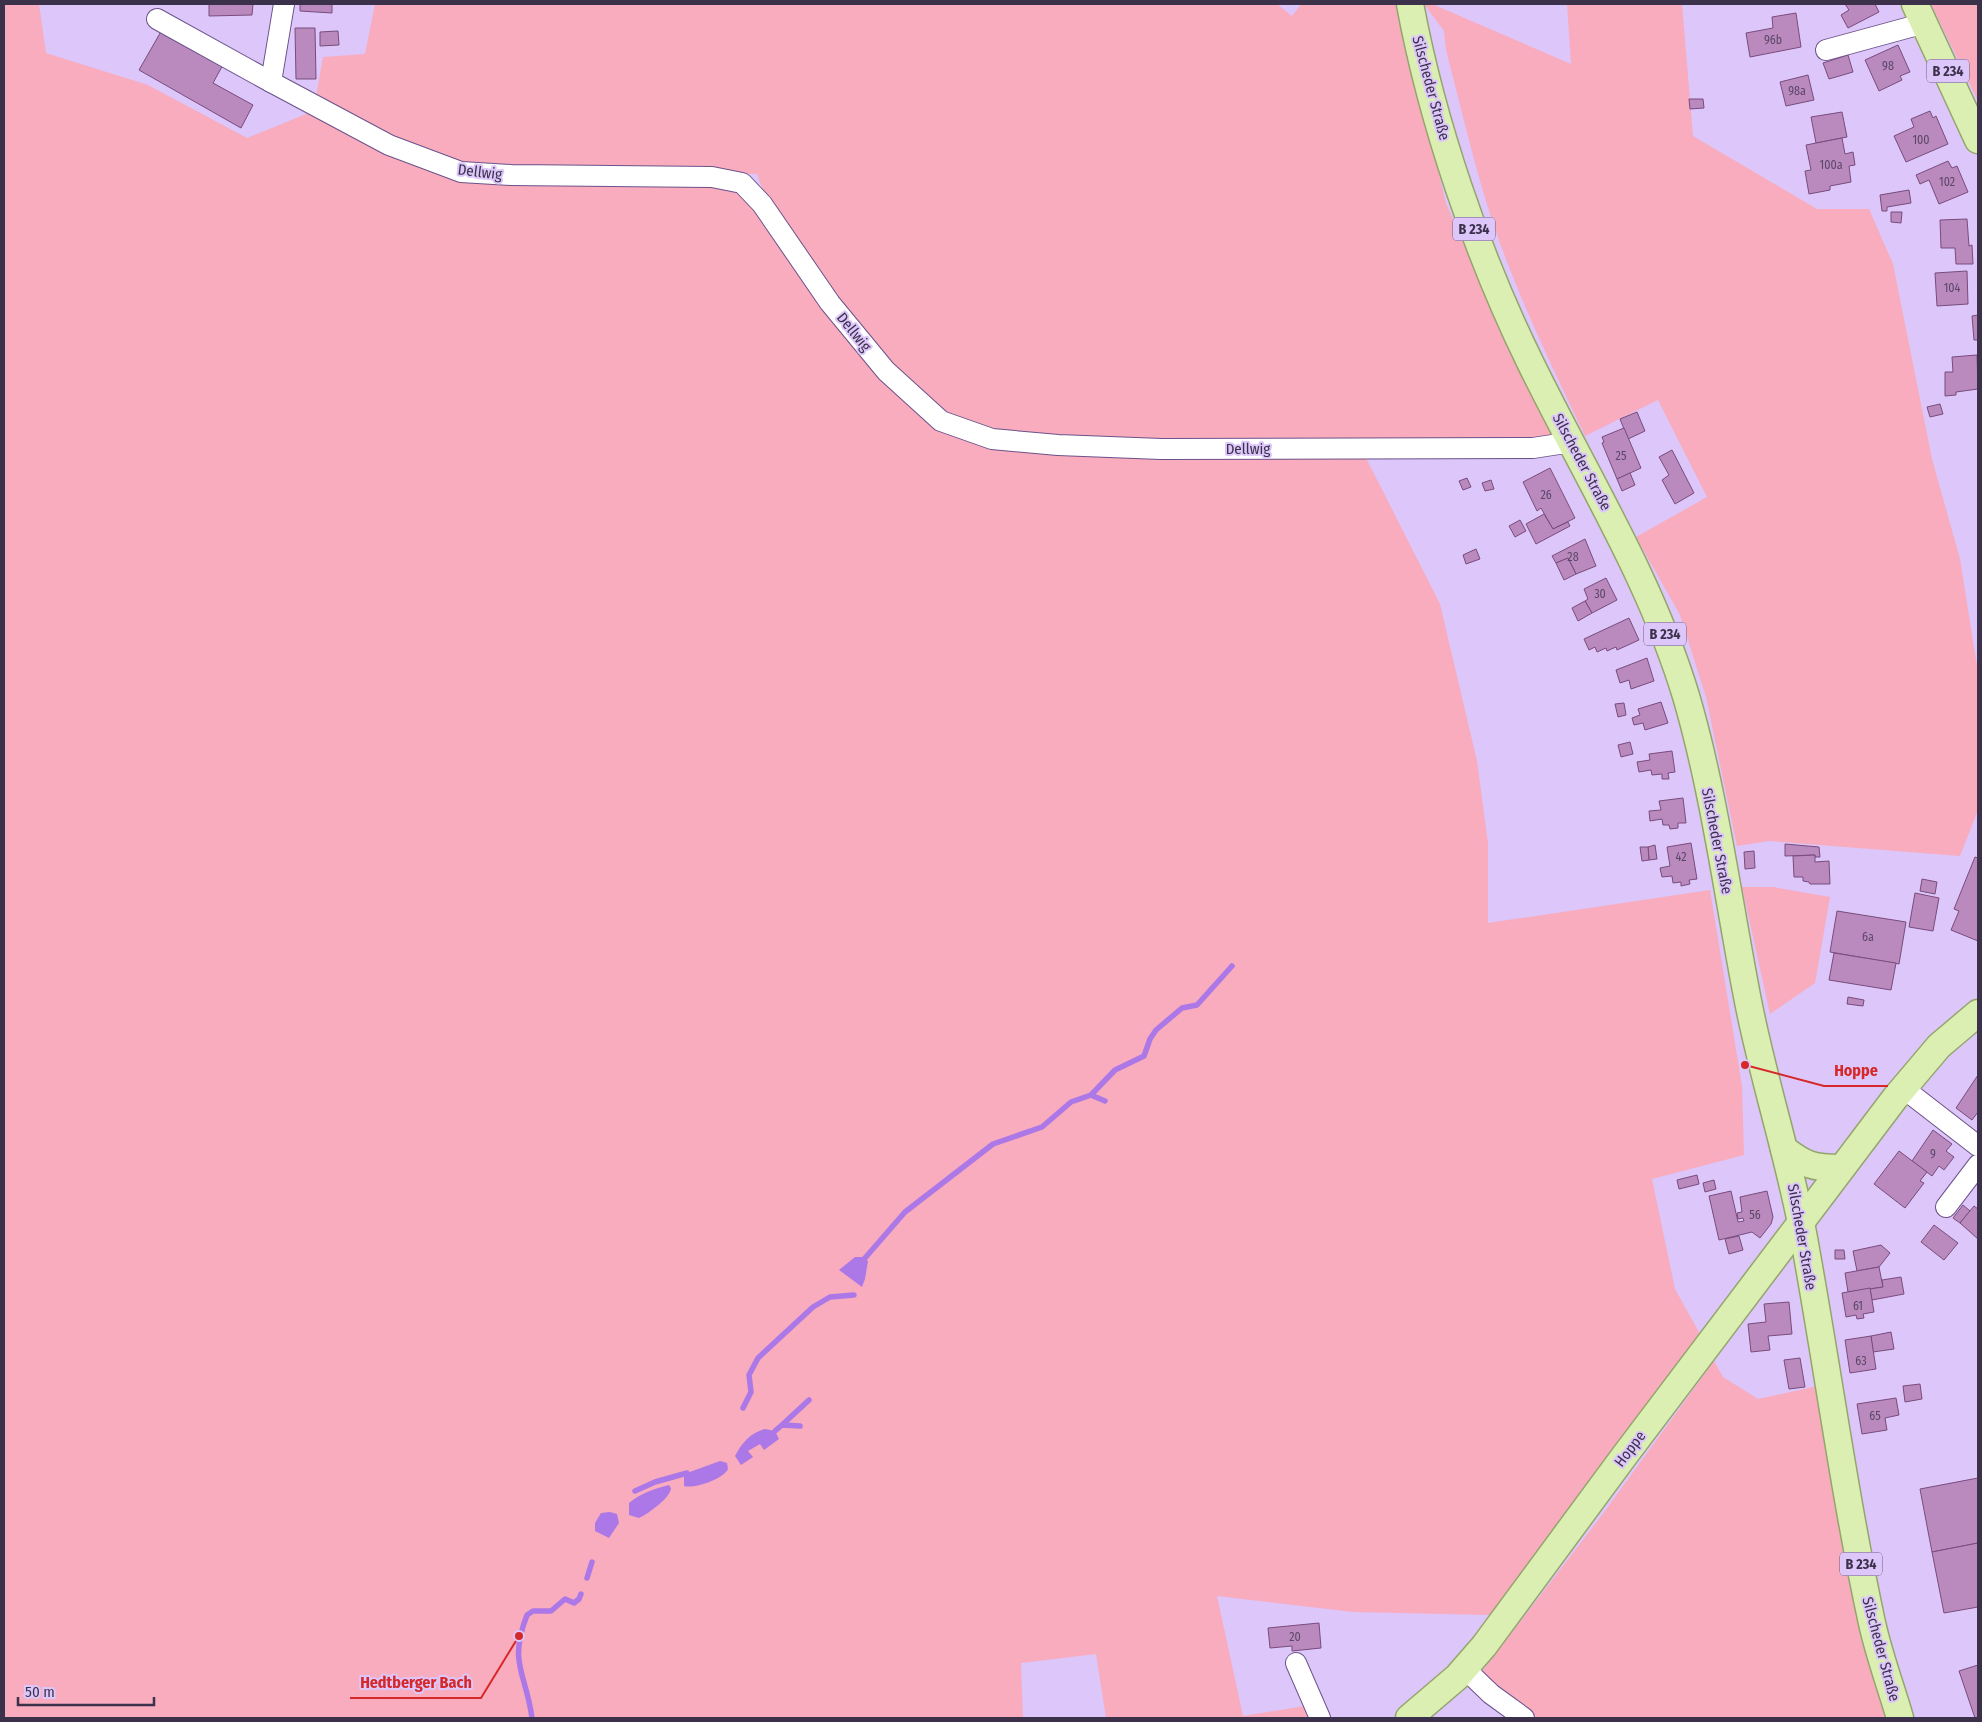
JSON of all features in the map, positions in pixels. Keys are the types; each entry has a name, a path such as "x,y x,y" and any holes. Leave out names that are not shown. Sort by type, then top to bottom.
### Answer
{"main road":[{"name":"Silscheder Straße","path":"1410,4 1428,79 1464,202 1506,309 1539,381 1650,597 1687,699 1703,768 1759,1057 1784,1149 1801,1222 1831,1407 1873,1628 1900,1718"},
{"name":"B 234","path":"1920,14 1978,140"},
{"name":"Hoppe","path":"1409,1718 1464,1668 1484,1646 1840,1168 1939,1046 1978,1013"},
{"path":"1784,1149 1802,1164 1820,1168 1840,1168"}],"street":[{"path":"271,82 284,4"},
{"path":"1826,50 1920,14"},
{"name":"Dellwig","path":"157,18 271,82 389,144 461,172 511,175 712,177 742,183 762,204 830,303 886,371 941,421 992,438 1058,445 1161,449 1533,448 1572,442"},
{"path":"1903,1088 1978,1146"},
{"path":"1946,1207 1978,1165"},
{"path":"1296,1662 1320,1718"},
{"path":"1464,1668 1491,1694 1524,1718"}],"shaded area":[{"path":"4,4 39,4 46,53 148,85 247,138 311,112 414,162 471,180 711,181 740,188 752,196 779,237 757,174 509,171 458,167 415,152 315,102 323,57 365,54 375,4 1277,4 1292,16 1301,4 1398,4 1446,203 1500,330 1551,433 1549,440 1475,445 1223,444 1228,455 1365,456 1440,604 1477,761 1488,843 1488,923 1710,890 1742,1086 1744,1155 1652,1179 1675,1289 1700,1334 1490,1615 1353,1612 1217,1596 1243,1716 1305,1706 1310,1718 1106,1718 1096,1654 1021,1663 1023,1718 4,1718"},
{"path":"1424,4 1432,4 1571,64 1567,4 1682,4 1693,136 1817,209 1869,209 1893,264 1932,459 1960,559 1977,666 1978,810 1960,856 1769,841 1737,846 1706,697 1680,615 1636,537 1707,497 1658,400 1585,436 1531,321 1507,262 1475,163 1446,50 1444,31"},
{"path":"1931,4 1978,4 1978,101"},
{"path":"1742,887 1773,887 1830,897 1815,983 1770,1014"},
{"path":"855,1257 863,1257 868,1261 862,1287 839,1270"},
{"path":"1714,1361 1723,1377 1758,1399 1818,1386 1866,1655 1885,1718 1538,1718 1500,1695 1480,1674 1602,1515"},
{"path":"765,1429 775,1431 779,1439 764,1450 760,1444 748,1451 753,1457 741,1465 735,1456 740,1447 751,1436"},
{"path":"720,1461 727,1463 728,1469 721,1476 701,1485 684,1486 684,1477 687,1473"},
{"path":"669,1485 671,1488 670,1492 653,1509 639,1518 629,1515 629,1503 648,1492"},
{"path":"610,1512 617,1514 619,1523 609,1538 595,1531 595,1523 601,1513"}],"building":[{"path":"209,4 253,4 252,15 209,16"},
{"path":"300,4 332,4 332,13 300,11"},
{"path":"1845,4 1875,4 1879,12 1848,28 1841,15 1849,10"},
{"path":"1796,13 1801,47 1750,57 1746,33 1773,28 1772,17"},
{"path":"163,28 224,63 213,83 253,105 241,128 139,70"},
{"path":"295,28 315,28 316,79 296,79"},
{"path":"338,31 339,45 320,46 320,32"},
{"path":"1898,45 1910,72 1900,76 1902,80 1879,91 1865,60"},
{"path":"1848,55 1853,72 1829,79 1823,63"},
{"path":"1808,75 1814,100 1786,106 1780,82"},
{"path":"1689,99 1703,99 1704,108 1690,109"},
{"path":"1930,111 1933,118 1936,116 1948,144 1906,162 1894,136 1914,127 1911,119"},
{"path":"1842,112 1847,137 1816,143 1811,117"},
{"path":"1842,138 1845,154 1853,152 1855,165 1849,166 1851,182 1830,186 1830,190 1809,194 1805,171 1811,170 1806,145"},
{"path":"1948,161 1952,168 1957,166 1968,192 1939,204 1929,180 1920,184 1916,175"},
{"path":"1909,190 1911,203 1887,207 1887,211 1882,211 1880,195"},
{"path":"1891,212 1902,212 1901,223 1891,222"},
{"path":"1967,219 1969,246 1972,245 1973,264 1956,264 1955,248 1941,248 1940,220"},
{"path":"1967,271 1968,304 1937,306 1935,273"},
{"path":"1978,315 1978,340 1974,340 1972,316"},
{"path":"1977,355 1978,389 1956,392 1956,395 1945,396 1945,372 1953,372 1952,357"},
{"path":"1940,404 1943,414 1930,417 1927,407"},
{"path":"1637,412 1645,431 1628,439 1620,419"},
{"path":"1624,428 1641,468 1617,479 1602,443 1604,442 1602,437"},
{"path":"1672,450 1694,493 1675,504 1662,480 1669,475 1659,457"},
{"path":"1550,468 1575,518 1553,529 1541,508 1537,511 1523,482"},
{"path":"1630,473 1635,485 1622,491 1617,479"},
{"path":"1467,478 1471,487 1463,490 1459,481"},
{"path":"1491,480 1494,489 1485,491 1482,483"},
{"path":"1544,514 1553,529 1568,522 1570,526 1536,544 1526,524"},
{"path":"1520,520 1526,531 1515,537 1509,526"},
{"path":"1585,539 1596,566 1576,574 1568,558 1556,563 1552,556"},
{"path":"1476,549 1480,559 1466,564 1463,555"},
{"path":"1568,558 1576,574 1564,580 1556,563"},
{"path":"1606,578 1617,600 1592,613 1585,601 1588,599 1584,589"},
{"path":"1585,601 1592,613 1578,621 1572,608"},
{"path":"1629,618 1639,640 1617,650 1616,647 1607,651 1606,648 1597,652 1595,647 1589,650 1584,639"},
{"path":"1647,658 1654,681 1631,689 1629,680 1620,683 1616,670"},
{"path":"1661,702 1668,723 1645,730 1643,723 1634,725 1632,718 1640,715 1638,709"},
{"path":"1624,703 1626,715 1618,717 1615,704"},
{"path":"1630,742 1633,754 1621,757 1618,745"},
{"path":"1672,751 1675,772 1668,773 1669,779 1662,779 1662,774 1652,775 1651,770 1639,772 1637,762 1650,760 1649,754"},
{"path":"1683,798 1686,823 1678,823 1678,828 1670,829 1669,825 1663,825 1662,819 1650,821 1649,811 1661,810 1659,801"},
{"path":"1691,843 1697,879 1689,880 1690,884 1681,886 1681,882 1673,883 1672,876 1662,877 1660,868 1670,866 1667,847"},
{"path":"1785,844 1819,847 1820,857 1815,857 1815,855 1785,856"},
{"path":"1655,845 1657,859 1649,860 1648,847"},
{"path":"1640,847 1648,847 1649,860 1642,861"},
{"path":"1754,851 1755,868 1745,869 1744,852"},
{"path":"1815,855 1815,862 1829,861 1830,884 1810,884 1803,881 1803,877 1794,877 1793,856"},
{"path":"1975,857 1978,858 1978,941 1951,930 1959,911 1954,909"},
{"path":"1922,879 1937,882 1935,894 1920,891"},
{"path":"1915,893 1939,898 1933,931 1909,927"},
{"path":"1837,911 1906,922 1899,964 1830,952"},
{"path":"1834,953 1896,963 1891,990 1829,980"},
{"path":"1848,997 1864,1000 1863,1006 1847,1004"},
{"path":"1978,1075 1978,1112 1972,1120 1956,1108"},
{"path":"1933,1130 1952,1144 1946,1151 1954,1157 1944,1170 1939,1166 1932,1176 1912,1161"},
{"path":"1899,1151 1927,1172 1920,1181 1924,1183 1905,1208 1874,1184"},
{"path":"1697,1175 1699,1184 1679,1189 1677,1180"},
{"path":"1714,1180 1716,1189 1705,1192 1703,1183"},
{"path":"1731,1191 1738,1222 1744,1221 1743,1218 1738,1219 1737,1213 1742,1212 1740,1197 1767,1191 1773,1217 1771,1224 1760,1238 1752,1232 1719,1240 1709,1196"},
{"path":"1963,1205 1970,1211 1960,1223 1953,1218"},
{"path":"1974,1206 1978,1209 1978,1239 1960,1223"},
{"path":"1934,1225 1958,1243 1944,1260 1921,1242"},
{"path":"1739,1236 1743,1250 1729,1254 1725,1239"},
{"path":"1881,1245 1890,1253 1879,1267 1857,1271 1853,1251"},
{"path":"1835,1250 1844,1250 1845,1259 1835,1259"},
{"path":"1879,1267 1883,1287 1848,1292 1845,1273"},
{"path":"1901,1277 1904,1294 1872,1300 1870,1289 1883,1287 1882,1280"},
{"path":"1870,1288 1874,1312 1863,1314 1864,1318 1857,1319 1856,1315 1846,1317 1842,1293"},
{"path":"1789,1302 1792,1334 1768,1336 1770,1350 1751,1352 1748,1324 1766,1322 1764,1304"},
{"path":"1891,1332 1894,1349 1873,1352 1871,1336"},
{"path":"1871,1336 1876,1369 1850,1373 1845,1340"},
{"path":"1800,1358 1805,1387 1789,1389 1784,1360"},
{"path":"1920,1384 1922,1399 1905,1402 1903,1386"},
{"path":"1896,1398 1899,1415 1885,1418 1887,1430 1862,1434 1857,1404"},
{"path":"1978,1478 1978,1543 1932,1552 1920,1489"},
{"path":"1978,1543 1978,1607 1944,1613 1932,1552"},
{"path":"1319,1623 1321,1648 1292,1651 1292,1646 1270,1648 1268,1628"},
{"path":"1978,1665 1978,1718 1975,1718 1959,1671"}],"waterway":[{"path":"865,1258 905,1212 993,1144 1042,1127 1071,1102 1091,1095 1115,1070 1144,1056 1150,1039 1156,1030 1182,1008 1197,1005 1232,966"},
{"path":"1091,1095 1105,1101"},
{"path":"743,1408 751,1392 749,1375 758,1358 813,1307 830,1297 854,1295"},
{"path":"782,1425 809,1400"},
{"path":"775,1431 782,1425 800,1426"},
{"path":"635,1491 655,1482 687,1473"},
{"path":"587,1578 592,1562"},
{"path":"532,1718 519,1657 519,1645 527,1615 533,1611 551,1611 565,1599 574,1603 581,1594"}],"place":[{"name":"Hoppe","path":"1745,1065"},
{"name":"Hedtberger Bach","path":"519,1636"}]}
